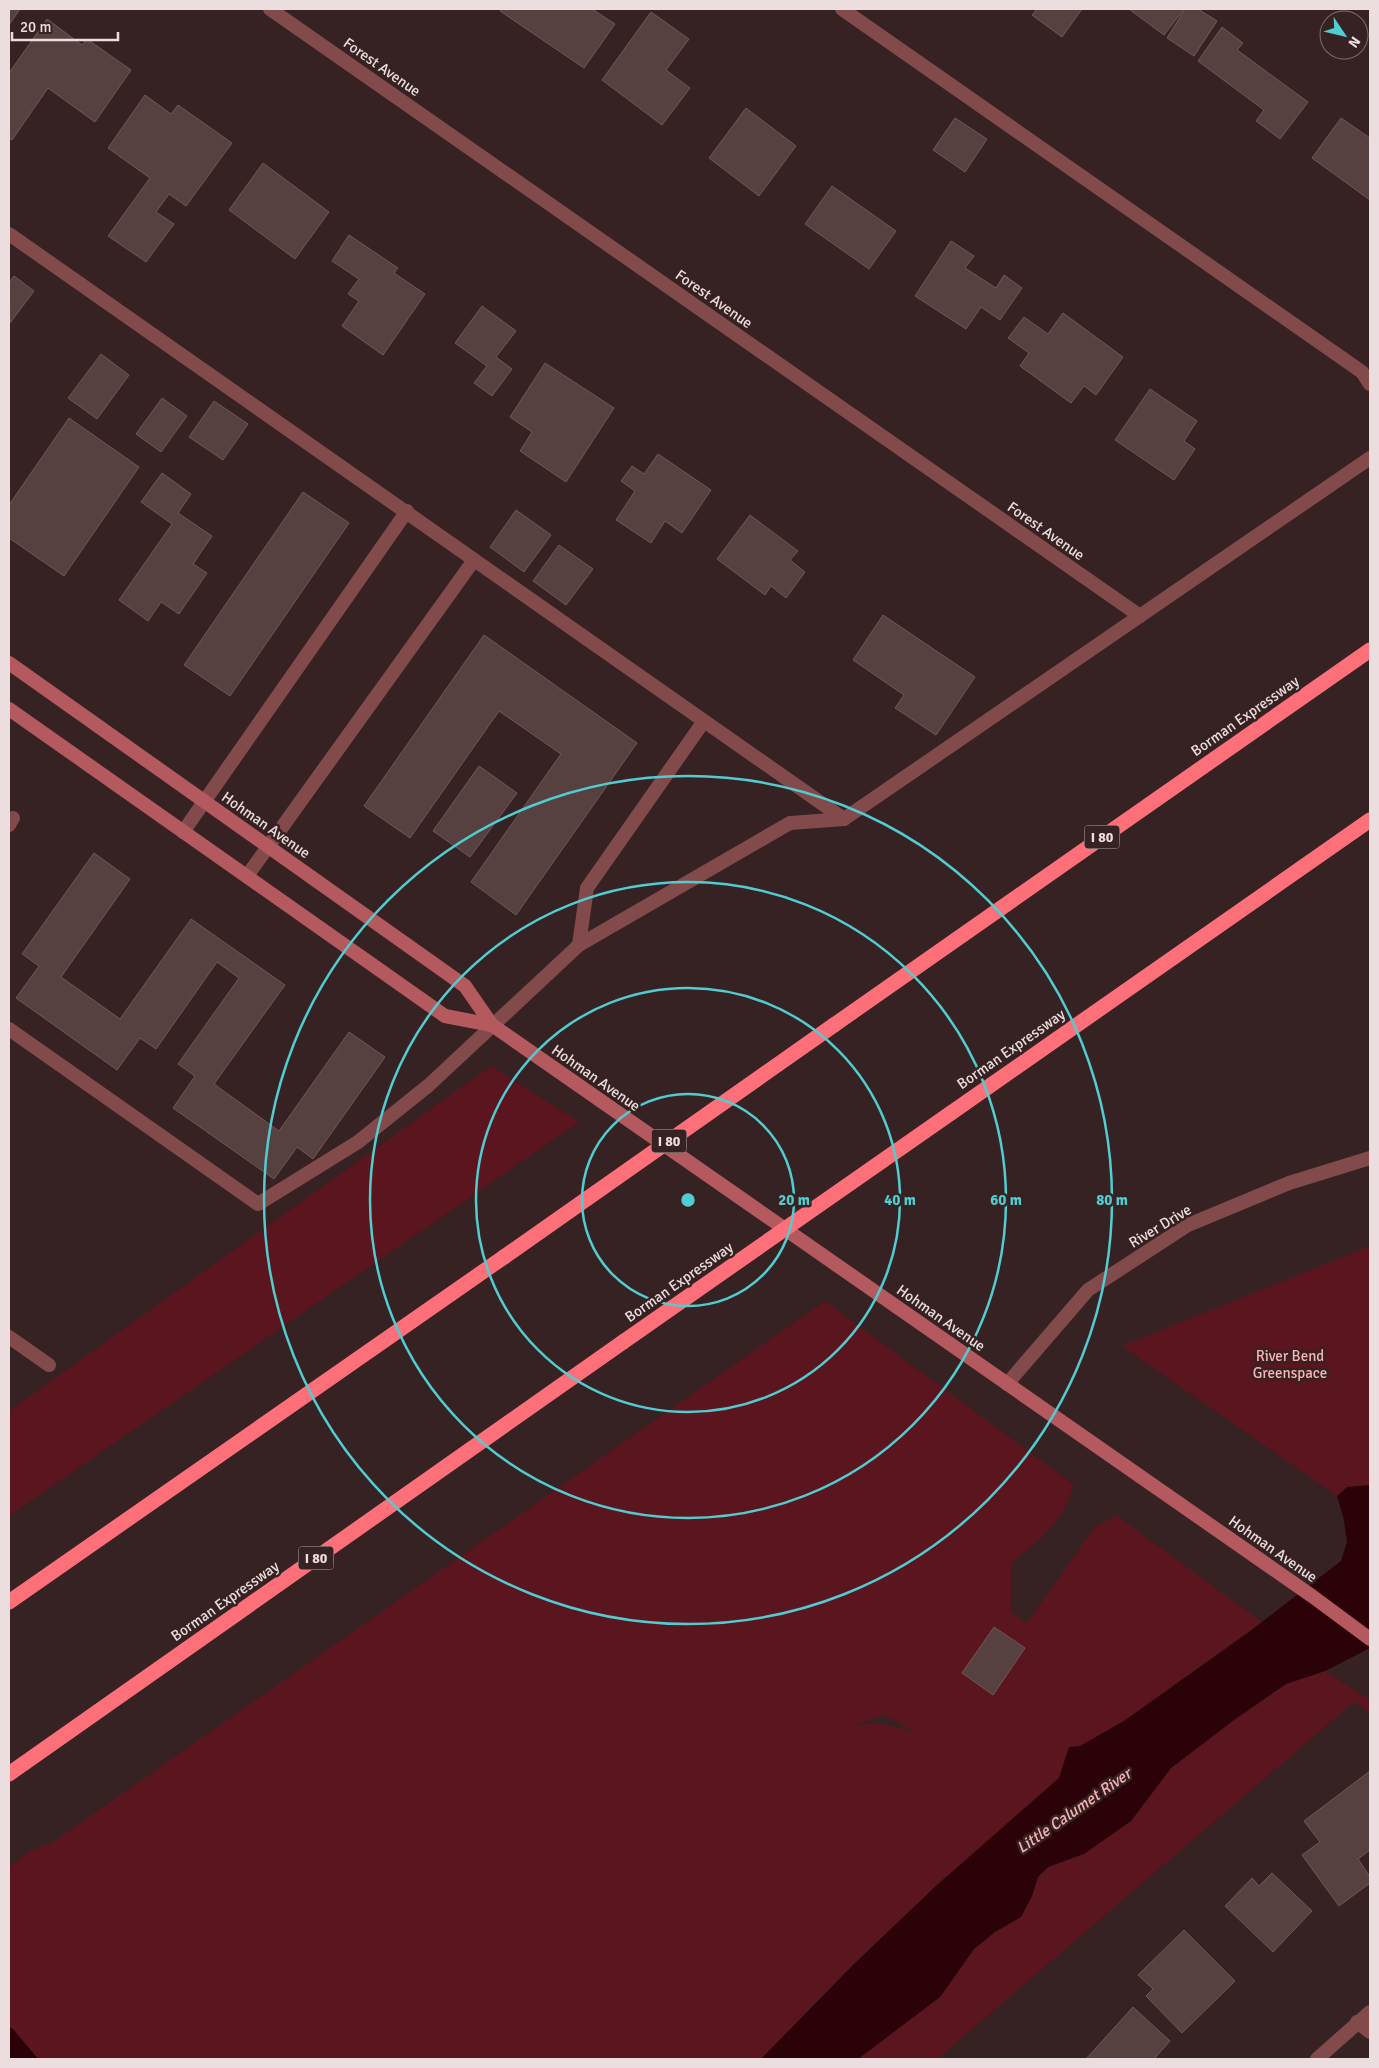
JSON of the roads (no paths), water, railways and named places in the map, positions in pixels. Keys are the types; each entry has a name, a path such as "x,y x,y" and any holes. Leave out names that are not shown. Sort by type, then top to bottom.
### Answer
{"highway":[{"name":"Borman Expressway","path":"9,1602 1370,650"},
{"name":"Borman Expressway","path":"9,1774 1370,820"}],"main road":[{"name":"Hohman Avenue","path":"9,663 464,986 492,1025 1142,1477 1370,1639"},
{"name":"Hohman Avenue","path":"9,709 445,1016 492,1025"}],"street":[{"name":"Forest Avenue","path":"270,9 1140,616"},
{"path":"842,9 1362,372 1370,384"},
{"path":"9,234 407,511 844,820"},
{"path":"9,1029 258,1204 358,1142 429,1085 579,945 790,823 844,820 1370,458"},
{"path":"183,832 407,511"},
{"path":"247,876 474,560"},
{"path":"579,945 587,888 704,721"},
{"name":"River Drive","path":"1007,1384 1088,1290 1188,1225 1289,1183 1370,1158"},
{"path":"9,1337 49,1364"},
{"path":"1317,2059 1370,2012"},
{"path":"1357,2022 1370,2032"}],"water":[{"name":"Little Calumet River","path":"1370,1485 1370,1648 1325,1671 1286,1684 1234,1720 1171,1768 1131,1821 1084,1854 1048,1867 1038,1877 1032,1896 1021,1917 995,1932 974,1949 940,1997 858,2059 761,2059 854,1964 937,1885 1059,1778 1069,1747 1080,1746 1124,1721 1249,1632 1341,1561 1347,1542 1344,1520 1337,1496 1347,1487"},
{"path":"9,2027 13,2029 38,2059 9,2059"}],"park label":[{"name":"River Bend Greenspace","path":"1290,1364"}]}
